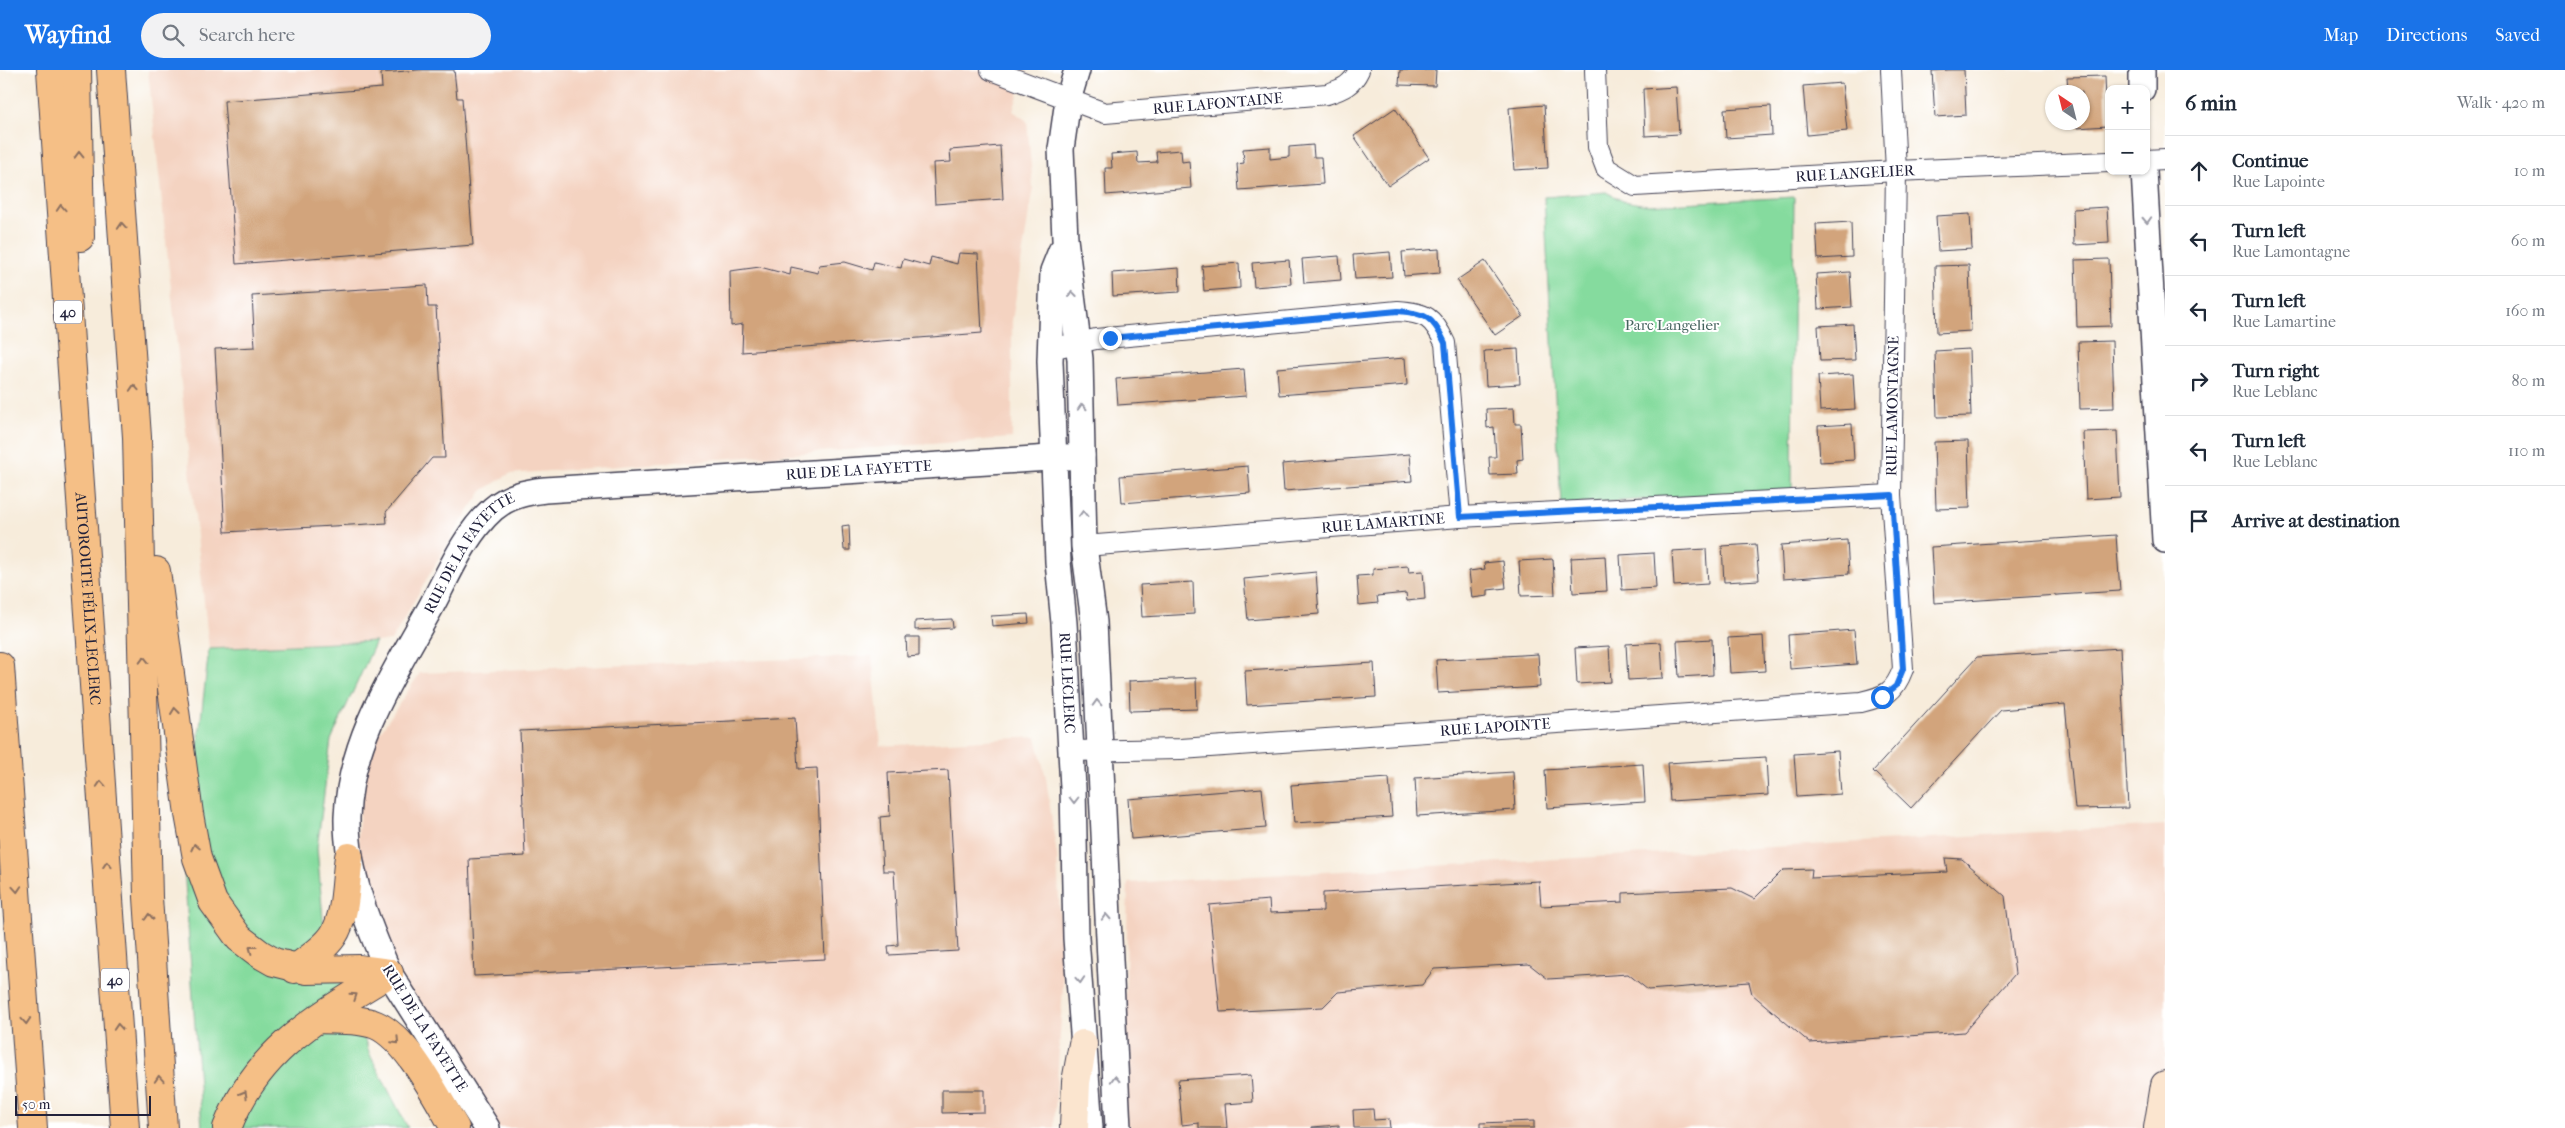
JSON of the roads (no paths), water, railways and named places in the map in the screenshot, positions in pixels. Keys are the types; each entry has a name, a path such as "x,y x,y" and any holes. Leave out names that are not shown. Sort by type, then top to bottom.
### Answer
{"highway":[{"name":"AUTOROUTE FÉLIX-LECLERC","path":"51,70 125,1128"},
{"path":"77,70 85,553"},
{"path":"111,70 137,437 148,897 163,1128"},
{"path":"137,437 188,814 203,876 213,902 239,938 264,957 296,969 359,969 389,973"},
{"path":"0,666 33,1128"},
{"path":"296,969 326,944 337,929 342,908 348,857"},
{"path":"227,1128 246,1089 265,1062 318,1018 389,973"},
{"path":"318,1018 367,1022 391,1035 414,1063 455,1128"}],"main road":[{"path":"1074,1128 1076,1082 1083,1044"},
{"path":"2158,1128 2165,1085"}],"street":[{"name":"RUE LAFONTAINE","path":"991,70 1096,111 1116,113 1327,94 1342,90 1354,82 1359,70"},
{"name":"RUE LECLERC","path":"1077,70 1068,100 1061,149 1065,239 1078,342 1083,430 1084,546 1094,622 1118,1128"},
{"name":"RUE LANGELIER","path":"1595,70 1598,147 1606,168 1635,186 1896,171 2105,162"},
{"name":"RUE LAMONTAGNE","path":"1891,70 1896,171 1892,495 1903,669"},
{"path":"2142,70 2142,85"},
{"path":"2150,160 2165,158"},
{"path":"2144,175 2165,540"},
{"name":"RUE LECLERC","path":"1065,239 1053,271 1050,349 1053,458 1074,788 1074,887 1090,1128"},
{"path":"1050,349 1078,342 1398,311 1419,313 1436,323 1445,343 1460,517"},
{"name":"RUE DE LA FAYETTE","path":"486,1128 389,973 372,932 348,857 349,798 355,765 366,731 385,690 464,546 478,525 500,504 519,495 545,490 1082,456"},
{"name":"RUE LAMARTINE","path":"1084,546 1460,517 1892,495"},
{"name":"RUE LAPOINTE","path":"1071,752 1181,749 1861,702 1882,697 1896,686 1903,669"}],"park label":[{"name":"Parc Langelier","path":"1672,325"}]}
